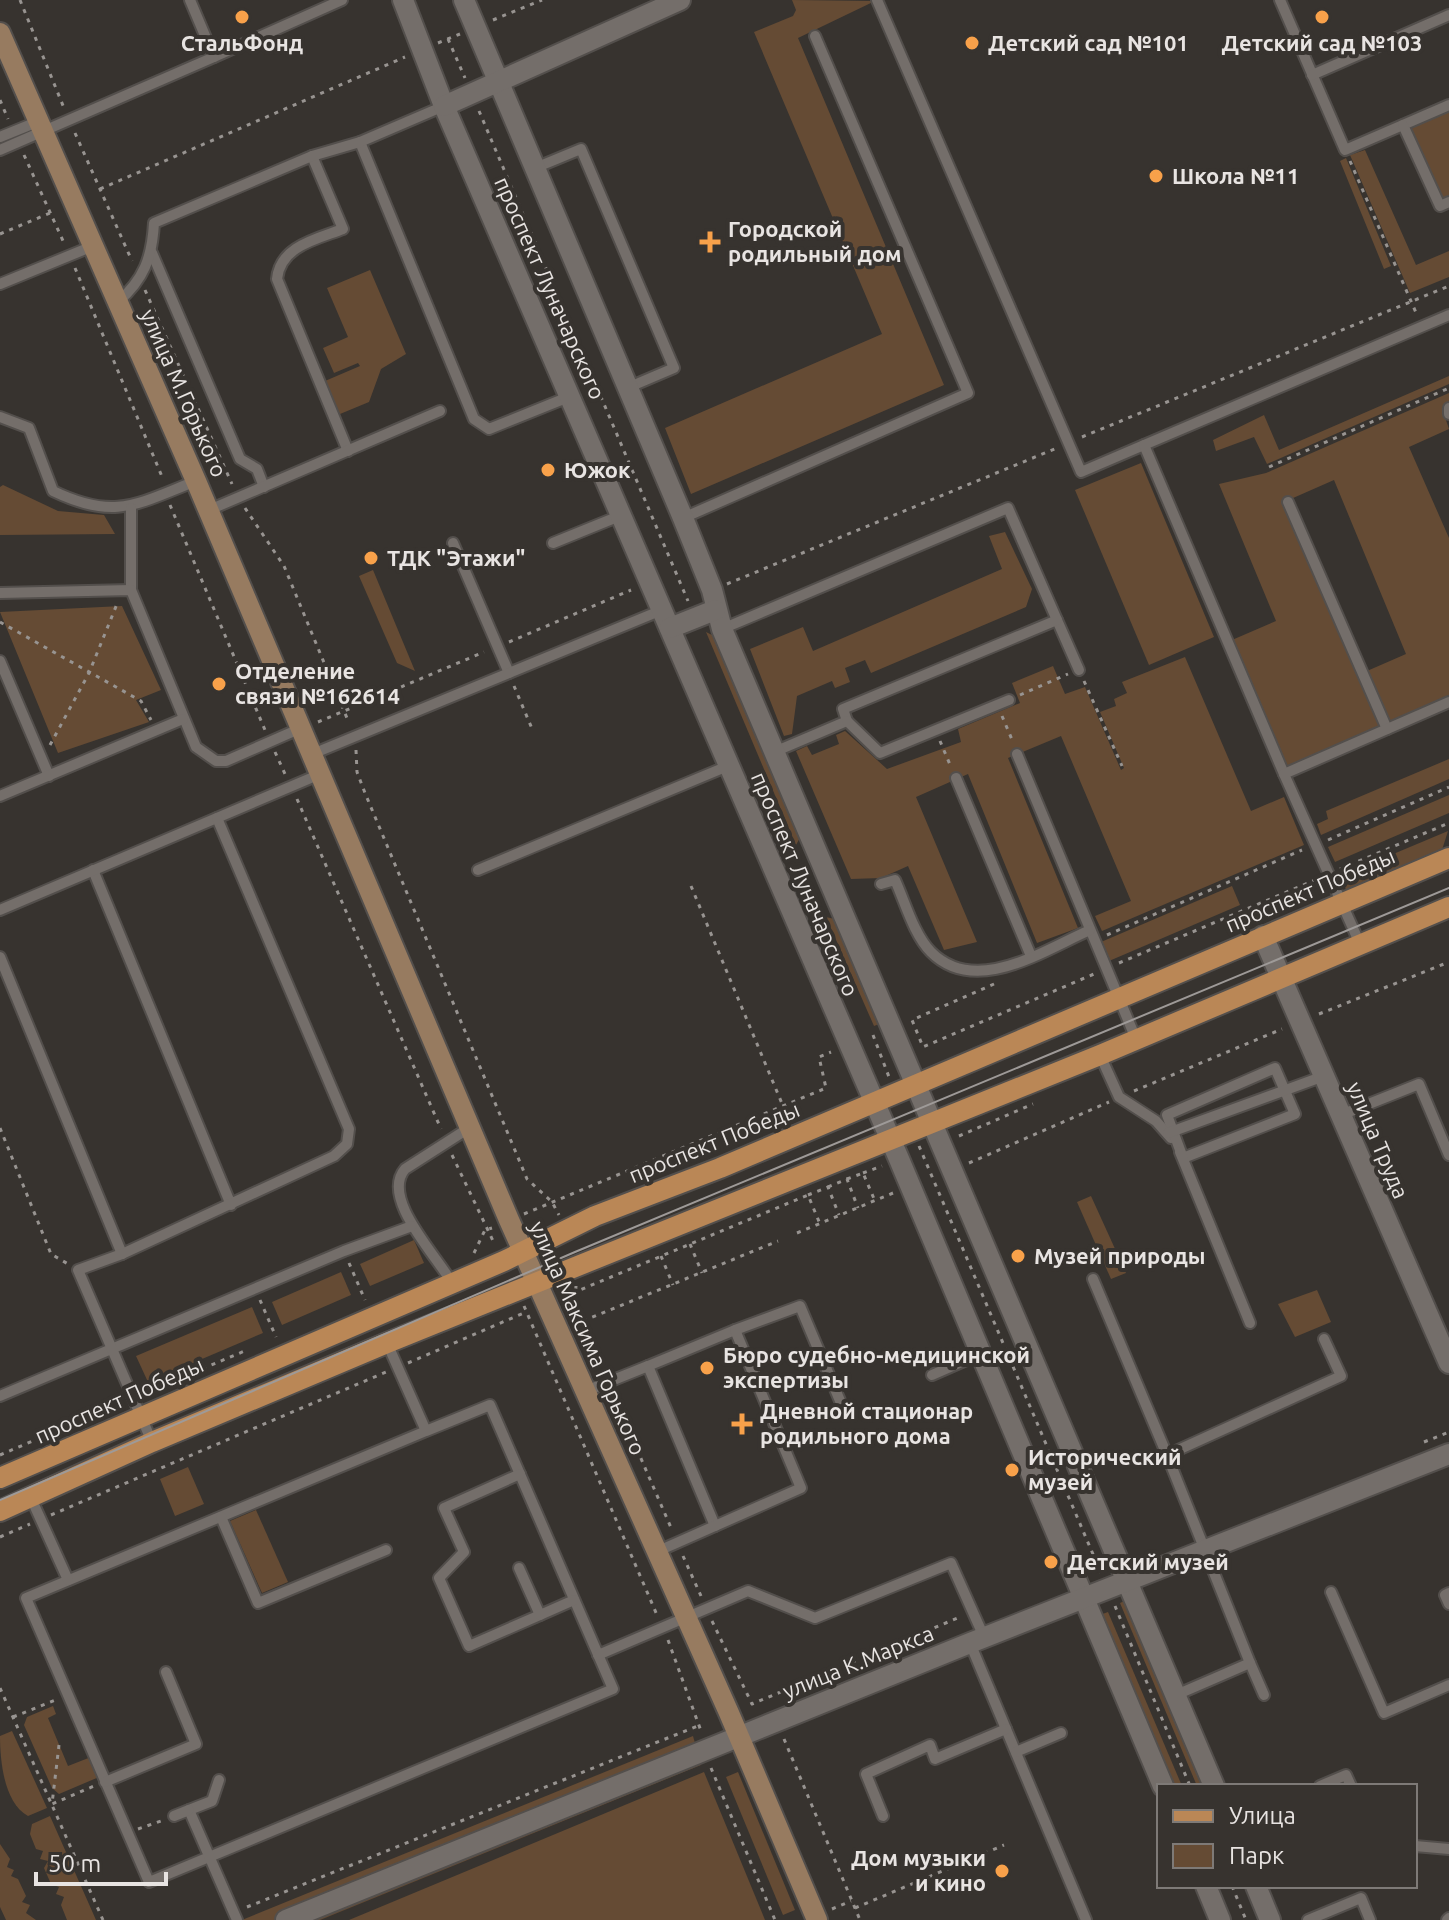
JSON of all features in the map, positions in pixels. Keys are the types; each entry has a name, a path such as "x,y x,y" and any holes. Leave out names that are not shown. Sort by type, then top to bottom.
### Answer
{"main road":[{"name":"проспект Победы","path":"0,1478 137,1406 452,1283 566,1229 874,1103 1449,858"},
{"path":"0,1511 152,1442 387,1343 1100,1055 1449,907"}],"street":[{"name":"проспект Луначарского","path":"403,0 444,106 874,1103 1162,1784"},
{"name":"проспект Луначарского","path":"464,0 683,518 716,610 774,752 1213,1784"},
{"path":"444,106 680,0"},
{"name":"улица М.Горького","path":"0,33 209,510 314,765"},
{"path":"663,611 716,610"},
{"name":"улица Максима Горького","path":"314,765 509,1220 739,1736 817,1920"},
{"name":"улица Труда","path":"1263,936 1449,1363"},
{"name":"улица К.Маркса","path":"286,1920 977,1640 1449,1454"},
{"path":"1207,1888 1220,1920"},
{"path":"1257,1888 1270,1920"}],"lane":[{"path":"190,0 214,57"},
{"path":"0,150 16,137 39,127 69,121 342,0"},
{"path":"877,0 1081,472 1449,315"},
{"path":"1280,0 1345,150 1449,105"},
{"path":"1312,75 1449,15"},
{"path":"683,518 968,393 815,36"},
{"path":"118,302 141,279 152,253 154,223 312,156 360,142 444,106"},
{"path":"1403,125 1440,206 1449,202"},
{"path":"0,137 16,137"},
{"path":"360,142 474,419 489,429 571,396"},
{"path":"535,168 581,149 668,353 674,368 627,388"},
{"path":"312,156 343,229 292,250 280,264 277,279 348,451"},
{"path":"0,284 93,246"},
{"path":"152,253 240,459 257,469 264,487"},
{"path":"209,510 440,411"},
{"path":"0,417 29,428 53,491 83,506 131,508 196,481"},
{"path":"1144,445 1327,874 1360,944"},
{"path":"1288,502 1387,729"},
{"path":"131,508 127,590 196,747 216,761 226,761 299,729"},
{"path":"716,610 1008,508 1079,670"},
{"path":"553,543 622,515"},
{"path":"453,543 509,673"},
{"path":"0,593 127,590"},
{"path":"0,910 291,786 314,765 355,737 663,611"},
{"path":"1009,700 880,753 847,721 843,709 1057,620"},
{"path":"0,661 49,776"},
{"path":"1284,774 1449,702"},
{"path":"0,796 183,719"},
{"path":"774,752 847,721"},
{"path":"1017,754 1136,1039"},
{"path":"478,870 728,766"},
{"path":"956,778 1031,956"},
{"path":"152,1442 78,1270 122,1254 334,1156 347,1144 349,1129 217,818"},
{"path":"93,870 231,1205"},
{"path":"881,884 895,880 929,951 960,971 984,973 1090,930"},
{"path":"0,957 122,1254"},
{"path":"1100,1055 1119,1097 1171,1133"},
{"path":"1183,1158 1295,1114 1275,1068 1167,1115 1171,1133 1250,1323"},
{"path":"1171,1133 1324,1075"},
{"path":"1341,1115 1419,1084 1449,1155"},
{"path":"452,1283 412,1226 397,1187 398,1178 469,1128"},
{"path":"0,1396 344,1251 412,1226"},
{"path":"1093,1279 1264,1695"},
{"path":"586,1391 800,1306 846,1415"},
{"path":"656,1552 801,1488 735,1330"},
{"path":"1167,1455 1341,1376 1324,1339"},
{"path":"387,1343 426,1431"},
{"path":"932,1375 980,1354"},
{"path":"648,1366 715,1526"},
{"path":"490,1405 613,1689 149,1882 26,1598 426,1431 490,1405"},
{"path":"520,1474 444,1508 464,1552 439,1578 469,1646 574,1600"},
{"path":"31,1498 68,1580"},
{"path":"221,1517 258,1603 386,1550"},
{"path":"598,1655 748,1591 815,1618 951,1563 973,1612 977,1640 1006,1729 1086,1920"},
{"path":"519,1568 540,1615"},
{"path":"1331,1592 1384,1713 1449,1685"},
{"path":"1449,1593 1445,1595 1449,1604"},
{"path":"1176,1695 1250,1663"},
{"path":"105,1782 196,1744 166,1672"},
{"path":"883,1816 866,1774 930,1745 935,1759 1006,1729"},
{"path":"1016,1752 1061,1733"},
{"path":"1325,1784 1346,1775 1350,1784"},
{"path":"174,1816 212,1801 219,1780"},
{"path":"189,1810 236,1916"},
{"path":"1417,1846 1449,1849"},
{"path":"1308,1920 1361,1898 1370,1920"}],"path":[{"path":"20,0 69,121 238,498 284,566 355,737 357,772 527,1179 552,1202 566,1229"},
{"path":"100,189 542,0"},
{"path":"448,39 691,610"},
{"path":"0,100 70,255 162,476 165,493 270,742 485,1230 504,1261"},
{"path":"1345,150 1421,326"},
{"path":"0,234 50,213"},
{"path":"299,729 639,587 663,611 716,610 1068,443 1449,286"},
{"path":"1269,467 1449,388"},
{"path":"42,760 89,673 127,590"},
{"path":"0,622 141,701 156,731"},
{"path":"1009,700 1079,670 1122,766"},
{"path":"509,673 533,731"},
{"path":"998,705 1017,754"},
{"path":"936,730 956,778"},
{"path":"1315,845 1449,787"},
{"path":"923,1047 1449,823"},
{"path":"691,886 783,1106"},
{"path":"967,1163 1119,1097 1449,962"},
{"path":"870,1028 884,1064"},
{"path":"473,1256 485,1230 826,1088"},
{"path":"957,1137 1039,1101"},
{"path":"0,1128 51,1254 78,1270"},
{"path":"921,1151 1189,1784"},
{"path":"0,1537 526,1312 847,1179 863,1173 875,1201"},
{"path":"847,1179 858,1208"},
{"path":"828,1187 839,1215"},
{"path":"797,1233 895,1192"},
{"path":"808,1195 820,1224"},
{"path":"583,1321 778,1241"},
{"path":"690,1244 702,1273"},
{"path":"344,1251 365,1300"},
{"path":"661,1256 673,1285"},
{"path":"581,1266 574,1292 583,1321 676,1541 752,1704 973,1612"},
{"path":"255,1288 276,1337 288,1332"},
{"path":"236,1916 700,1725 663,1628 517,1290"},
{"path":"352,1305 378,1295"},
{"path":"0,1455 137,1406 247,1349"},
{"path":"0,1688 103,1920"},
{"path":"13,1717 67,1696"},
{"path":"10,1726 16,1724"},
{"path":"783,1736 860,1920"},
{"path":"52,1804 59,1745"},
{"path":"711,1767 775,1920"},
{"path":"52,1804 105,1782"},
{"path":"48,1812 54,1810"},
{"path":"127,1833 174,1816"},
{"path":"855,1908 1004,1845"},
{"path":"1233,1888 1246,1920"}],"green space":[{"path":"792,0 875,1 798,38 944,385 691,494 665,428 882,334 754,32 793,16 796,10"},
{"path":"1449,111 1449,199 1441,202 1406,129"},
{"path":"1365,150 1416,265 1449,251 1449,277 1410,293 1350,155"},
{"path":"1346,158 1391,266 1384,269 1340,161"},
{"path":"370,270 406,354 381,369 369,402 340,414 325,381 360,366 358,363 334,373 323,348 348,337 327,288"},
{"path":"1449,376 1449,384 1267,464 1254,437 1216,451 1213,440 1264,415 1279,450"},
{"path":"1449,393 1449,404 1442,408 1449,429 1409,447 1449,538 1449,695 1390,721 1367,671 1406,654 1334,480 1284,502 1380,726 1286,769 1232,640 1276,621 1219,484 1266,473"},
{"path":"1141,463 1214,637 1149,665 1075,490"},
{"path":"3,485 58,511 104,515 115,534 0,535 0,487"},
{"path":"1005,532 1032,589 1026,607 871,673 865,660 845,668 850,682 835,688 832,681 797,696 792,734 784,736 750,649 803,627 813,651 1002,569 989,536"},
{"path":"373,570 415,671 397,663 359,576"},
{"path":"122,606 161,690 136,700 149,722 58,753 0,612"},
{"path":"706,632 718,638 802,834 796,845"},
{"path":"1185,657 1251,811 1284,797 1304,845 1102,931 1095,916 1131,901 1061,736 1008,758 1078,928 1037,943 968,774 916,797 977,942 944,950 908,866 881,878 851,879 796,751 807,746 812,755 839,744 836,735 845,731 887,769 961,742 958,729 1020,703 1012,683 1053,666 1065,694 1085,687 1121,770 1124,768 1100,712 1116,706 1114,699 1127,693 1122,682"},
{"path":"1449,759 1449,779 1321,835 1317,824 1328,819 1326,811"},
{"path":"1449,795 1449,813 1335,862 1328,847"},
{"path":"1448,831 1442,850 1346,890 1341,876"},
{"path":"1232,886 1240,905 1109,961 1101,942"},
{"path":"826,917 839,920 882,1023 874,1026"},
{"path":"1091,1196 1126,1273 1111,1279 1077,1202"},
{"path":"414,1240 424,1263 370,1286 360,1264"},
{"path":"341,1272 351,1295 282,1325 272,1302"},
{"path":"1317,1290 1331,1322 1295,1337 1278,1304"},
{"path":"252,1307 263,1333 148,1382 136,1356"},
{"path":"188,1467 204,1504 175,1516 160,1479"},
{"path":"256,1510 288,1582 262,1593 230,1521"},
{"path":"1129,1599 1206,1784 1196,1784 1120,1603"},
{"path":"1108,1612 1181,1784 1169,1784 1097,1616"},
{"path":"53,1706 56,1714 48,1718 68,1766 91,1757 99,1777 59,1794 52,1788 24,1725 27,1717"},
{"path":"12,1731 47,1808 28,1816 14,1802 5,1780 0,1736"},
{"path":"693,1736 701,1765 320,1920 242,1920"},
{"path":"704,1772 765,1920 349,1920"},
{"path":"738,1772 795,1910 783,1915 726,1777"},
{"path":"50,1816 96,1920 67,1920 61,1905 64,1897 56,1894 59,1887 51,1884 44,1868 48,1861 40,1859 43,1851 36,1849 30,1834 32,1824"},
{"path":"0,1844 10,1859 7,1867 14,1870 11,1876 18,1879 26,1896 22,1902 30,1905 26,1913 36,1920 6,1920 0,1907"}],"tram line":[{"path":"0,1500 575,1252 1449,888"}],"place":[{"name":"СтальФонд","path":"242,17"},
{"name":"Детский сад №103","path":"1322,17"},
{"name":"Детский сад №101","path":"972,43"},
{"name":"Школа №11","path":"1156,176"},
{"name":"Городской родильный дом","path":"710,242"},
{"name":"Южок","path":"548,470"},
{"name":"ТДК \"Этажи\"","path":"371,558"},
{"name":"Отделение связи №162614","path":"219,684"},
{"name":"Музей природы","path":"1018,1256"},
{"name":"Бюро судебно-медицинской экспертизы","path":"707,1368"},
{"name":"Дневной стационар родильного дома","path":"742,1424"},
{"name":"Исторический музей","path":"1012,1470"},
{"name":"Детский музей","path":"1051,1562"},
{"name":"Дом музыки и кино","path":"1002,1871"}]}
